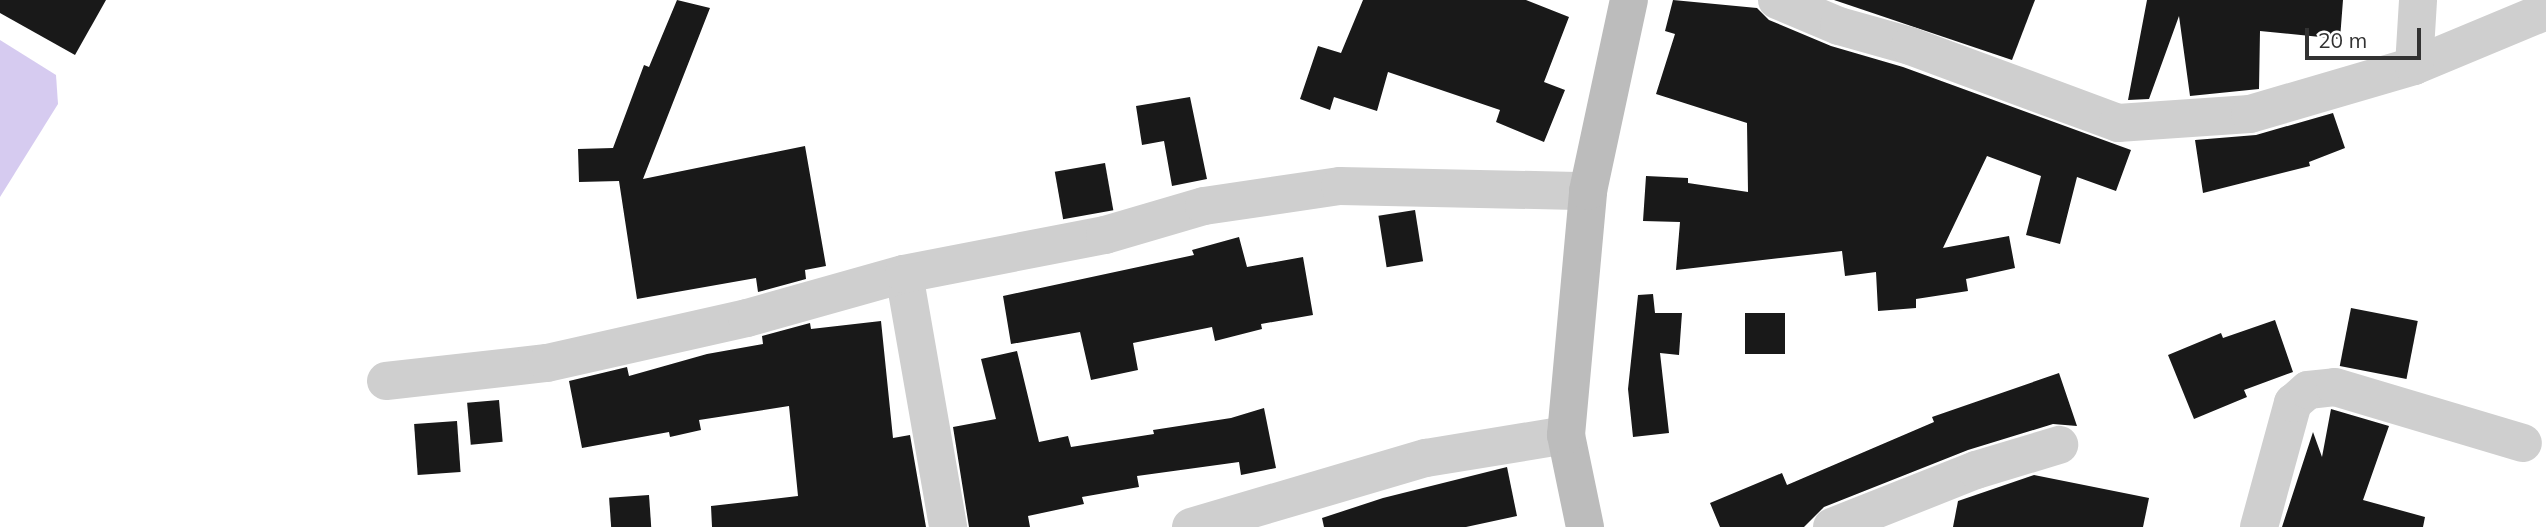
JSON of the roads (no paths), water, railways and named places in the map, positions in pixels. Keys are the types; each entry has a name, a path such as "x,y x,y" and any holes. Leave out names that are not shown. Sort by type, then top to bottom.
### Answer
{"main road":[{"path":"1585,527 1566,435 1588,191 1629,0"}],"street":[{"path":"1777,0 1839,26 1910,46 2119,123 2250,114 2414,66 2530,12"},
{"path":"2414,66 2418,0"},
{"path":"386,381 547,363 747,318 904,274 1105,235 1204,206 1340,186 1588,191"},
{"path":"904,274 948,527"},
{"path":"2259,527 2293,403 2308,390 2335,387 2523,443"},
{"path":"1191,527 1426,458 1566,435"},
{"path":"1832,527 1976,470 2059,445"}]}
